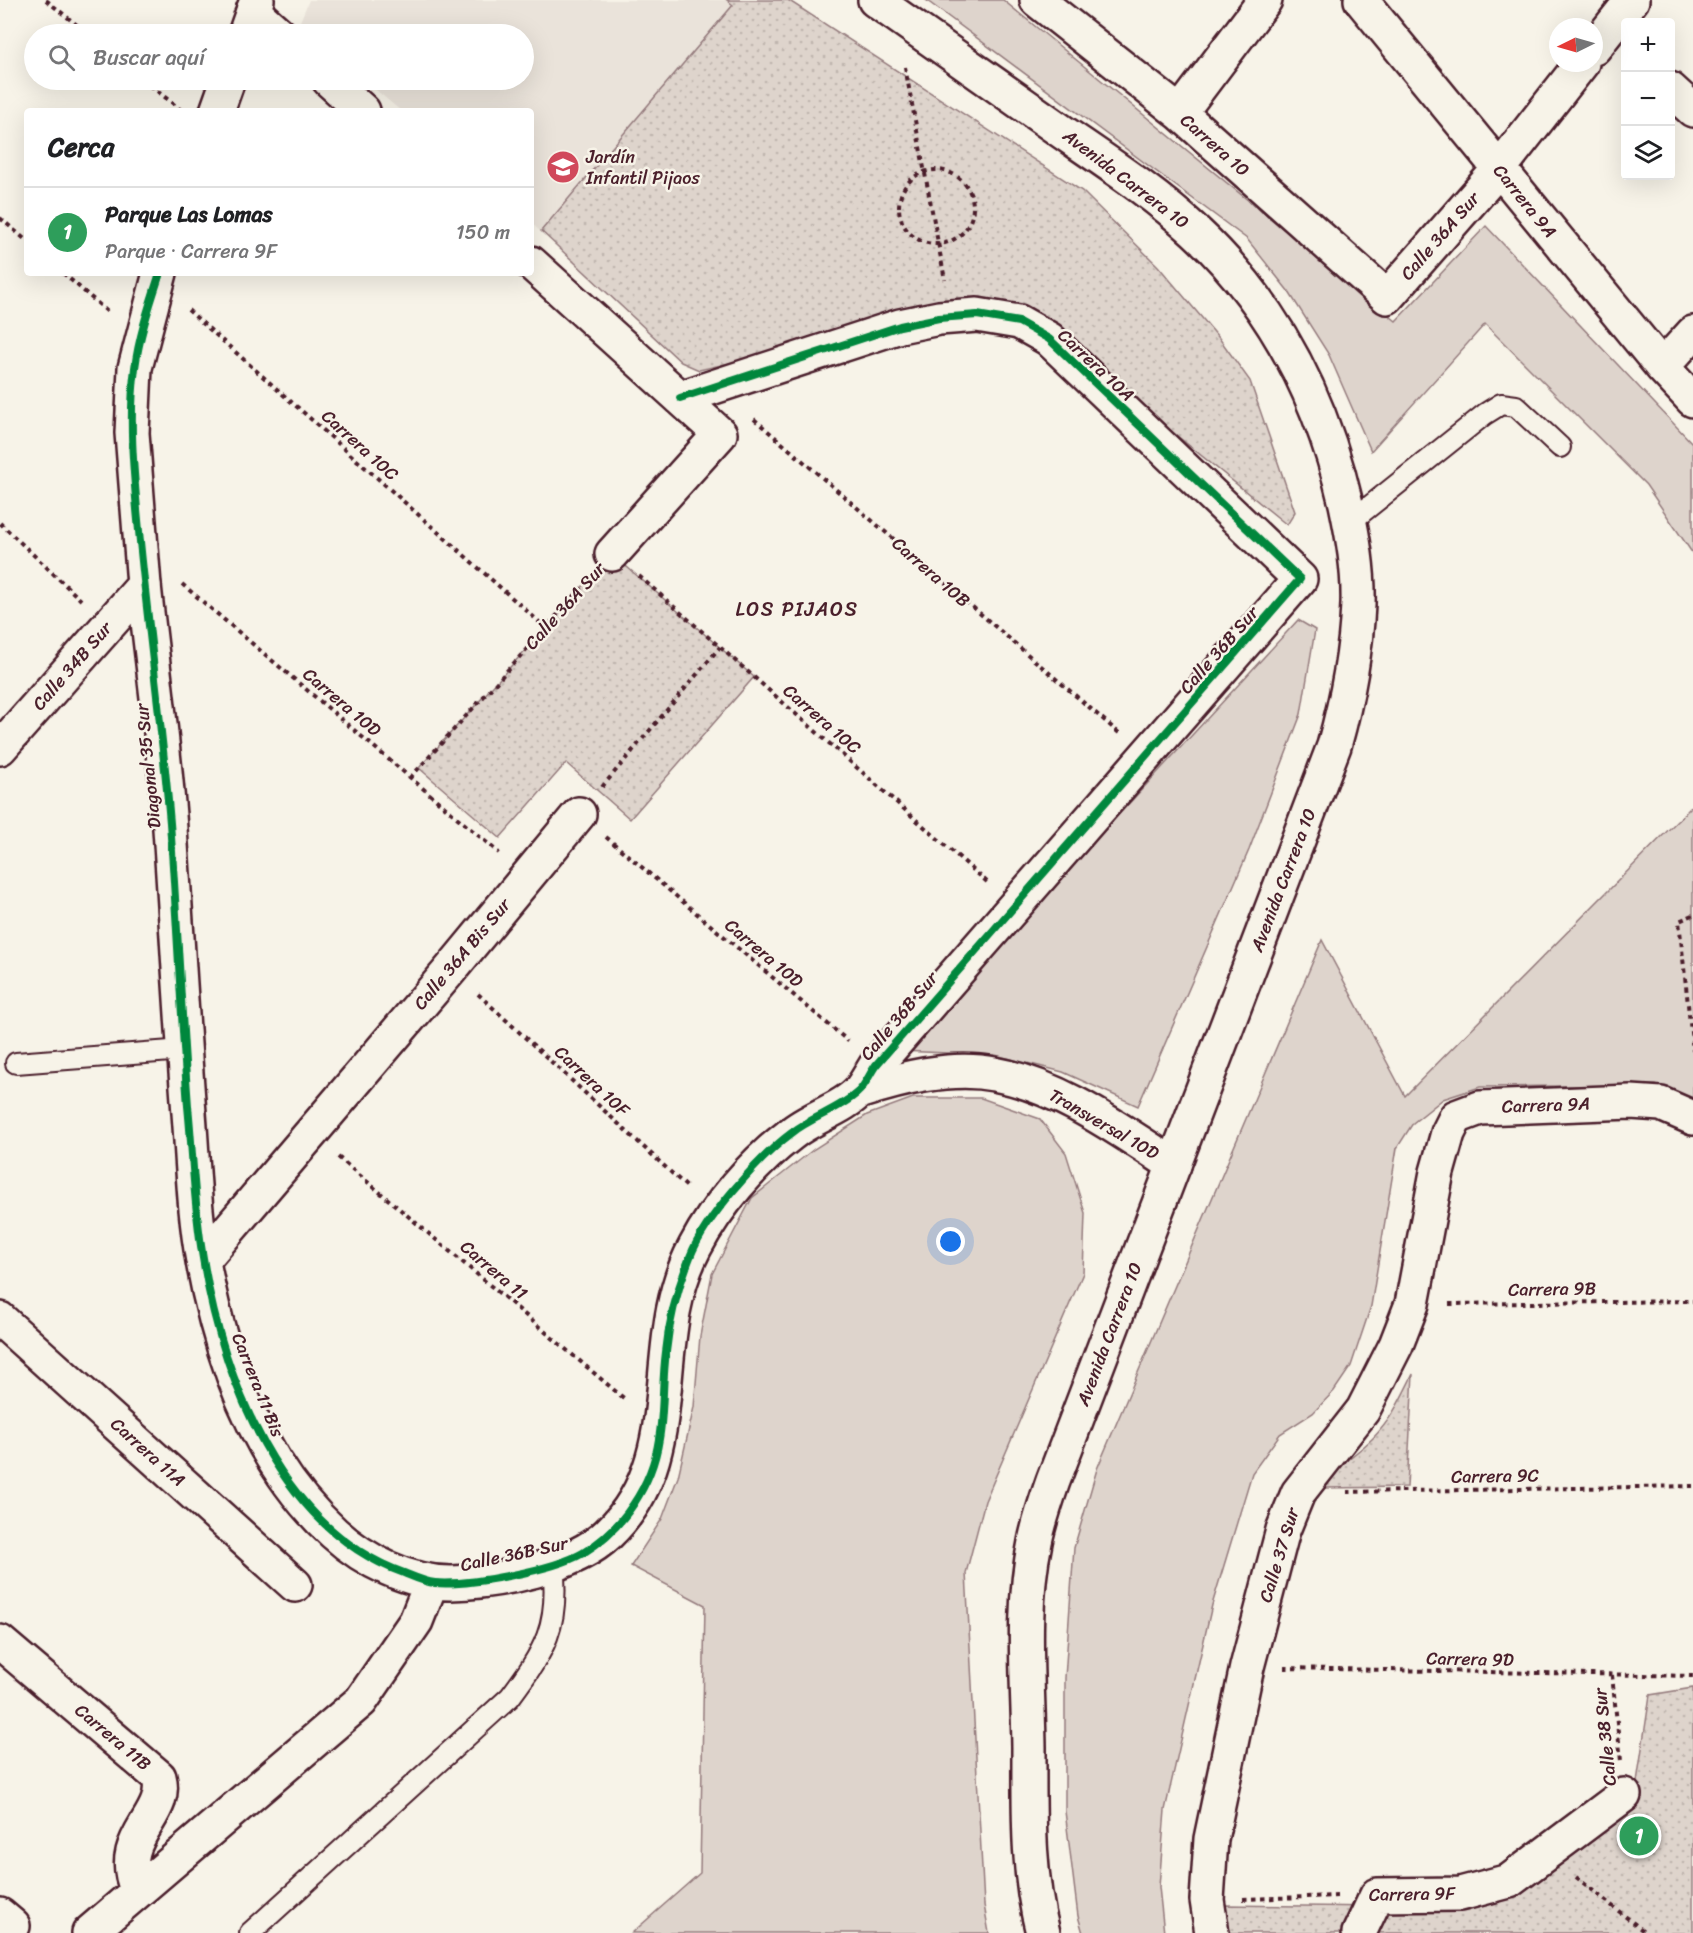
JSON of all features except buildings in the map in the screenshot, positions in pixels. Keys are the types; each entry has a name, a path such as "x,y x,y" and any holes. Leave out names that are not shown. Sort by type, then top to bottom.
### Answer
{"street":[{"name":"Carrera 10","path":"1037,0 1180,113 1387,297"},
{"path":"1180,113 1265,0"},
{"name":"Carrera 9A","path":"1361,0 1662,368 1693,400"},
{"name":"Avenida Carrera 10","path":"892,5 1149,192 1195,231 1240,277 1284,340 1318,409 1338,472 1357,557 1358,603 1345,704 1334,746 1053,1481 1035,1542 1029,1584 1028,1644 1030,1858 1035,1902 1043,1933"},
{"path":"252,15 265,24"},
{"name":"Calle 36A Sur","path":"1387,297 1499,169 1575,72"},
{"path":"218,108 224,90"},
{"path":"340,90 360,108"},
{"path":"1675,93 1693,110"},
{"path":"534,266 680,398"},
{"name":"Diagonal 35 Sur","path":"159,278 135,368 132,433 144,585 170,821 184,1050 203,1260"},
{"name":"Carrera 10A","path":"680,398 900,326 952,316 977,315 1019,322 1049,339 1300,579"},
{"path":"1662,368 1693,333"},
{"name":"Calle 36A Sur","path":"612,554 720,434 680,398"},
{"name":"Calle 36B Sur","path":"431,1583 469,1582 553,1565 579,1556 606,1536 629,1511 649,1477 660,1428 666,1346 677,1294 692,1251 715,1213 753,1170 792,1133 858,1092 876,1065 1300,579"},
{"name":"Calle 34B Sur","path":"0,748 144,585"},
{"name":"Calle 36A Bis Sur","path":"203,1260 451,969 579,814"},
{"name":"Transversal 10D","path":"858,1092 906,1077 949,1073 992,1073 1035,1085 1086,1110 1174,1165"},
{"name":"Carrera 9A","path":"1437,1172 1448,1133 1456,1117 1480,1108 1631,1102 1661,1104 1693,1118"},
{"name":"Calle 37 Sur","path":"1212,1933 1207,1900 1211,1839 1247,1667 1283,1530 1298,1493 1363,1410 1377,1387 1412,1304 1437,1172"},
{"name":"Carrera 11 Bis","path":"203,1260 232,1368 256,1432 286,1479 318,1518 351,1548 381,1565 431,1583"},
{"name":"Carrera 11A","path":"4,1331 295,1585"},
{"path":"89,1933 137,1889 361,1701 416,1622 431,1583"},
{"name":"Carrera 11B","path":"0,1642 159,1777 162,1788 157,1804 132,1852 130,1873 137,1889"},
{"name":"Carrera 9F","path":"1377,1895 1460,1894 1509,1881 1624,1795"},
{"path":"1359,1933 1377,1895"}],"lane":[{"path":"1350,522 1485,414 1501,404 1516,406 1560,447"},
{"path":"16,1063 184,1050"},
{"path":"250,1933 510,1697 539,1657 549,1635 555,1606 553,1565"}],"path":[{"path":"46,0 76,24"},
{"path":"905,67 952,316"},
{"path":"156,90 178,108"},
{"path":"938,169 961,178 973,200 973,211 963,233 953,240 938,244 918,240 908,232 899,210 905,185 914,176 924,171 938,169"},
{"path":"0,218 24,238"},
{"path":"66,276 141,341"},
{"path":"0,523 108,625"},
{"path":"579,814 720,647"},
{"path":"1693,915 1679,921 1693,1051"},
{"path":"1547,1854 1646,1933"}],"shaded area":[{"name":"Jardín Infantil Pijaos","path":"309,0 727,0 733,5 540,231 534,226 534,108 397,108 376,90 534,90 534,24 299,24"},
{"path":"727,0 788,0 1082,191 1158,266 1219,338 1250,381 1295,512 1287,525 1018,307 952,299 896,311 735,362 699,370 681,362 541,231 733,5"},
{"path":"926,0 1003,0 1396,321 1486,226 1693,444 1693,554 1646,485 1485,324 1371,451 1329,355 1289,292 1247,239"},
{"path":"612,554 754,677 630,819 566,763 500,838 419,768"},
{"path":"1298,620 1315,630 1301,714 1249,850 1138,1106 1063,1072 995,1055 901,1051"},
{"path":"1693,805 1693,1102 1656,1085 1480,1087 1443,1099 1413,1123 1397,1148 1371,1306 1351,1366 1334,1391 1313,1413 1280,1434 1252,1473 1212,1605 1165,1810 1159,1887 1164,1933 1083,1933 1078,1916 1065,1811 1065,1678 1074,1548 1097,1469 1322,940 1405,1096"},
{"path":"913,1098 981,1098 1040,1119 1066,1153 1085,1213 1083,1273 985,1501 966,1573 984,1905 989,1933 632,1933 700,1873 705,1605 631,1566 662,1519 678,1477 694,1407 700,1336 712,1274 752,1198 814,1149 867,1115"},
{"path":"1413,1374 1407,1487 1323,1488 1333,1473 1373,1438 1386,1423"},
{"path":"1693,1688 1693,1933 1230,1933 1225,1905 1382,1907 1536,1870 1634,1802 1650,1695"}],"cycle path":[{"path":"159,276 145,320 137,356 133,388 132,449 170,823 196,1201 200,1239 212,1304 225,1351 242,1398 264,1444 291,1485 323,1522 361,1552 404,1573 431,1582 468,1582 510,1576 552,1565 583,1553 611,1532 623,1519 642,1489 655,1456 661,1428 667,1340 678,1292 697,1241 720,1207 779,1143 801,1127 851,1098 861,1089 876,1065 1300,579 1049,339 1019,322 977,315 939,318 900,326 680,398"}],"place":[{"name":"Jardín Infantil Pijaos","path":"563,167"},
{"name":"Parque Las Lomas","path":"1639,1836"}],"district":[{"name":"LOS PIJAOS","path":"797,609"}]}
